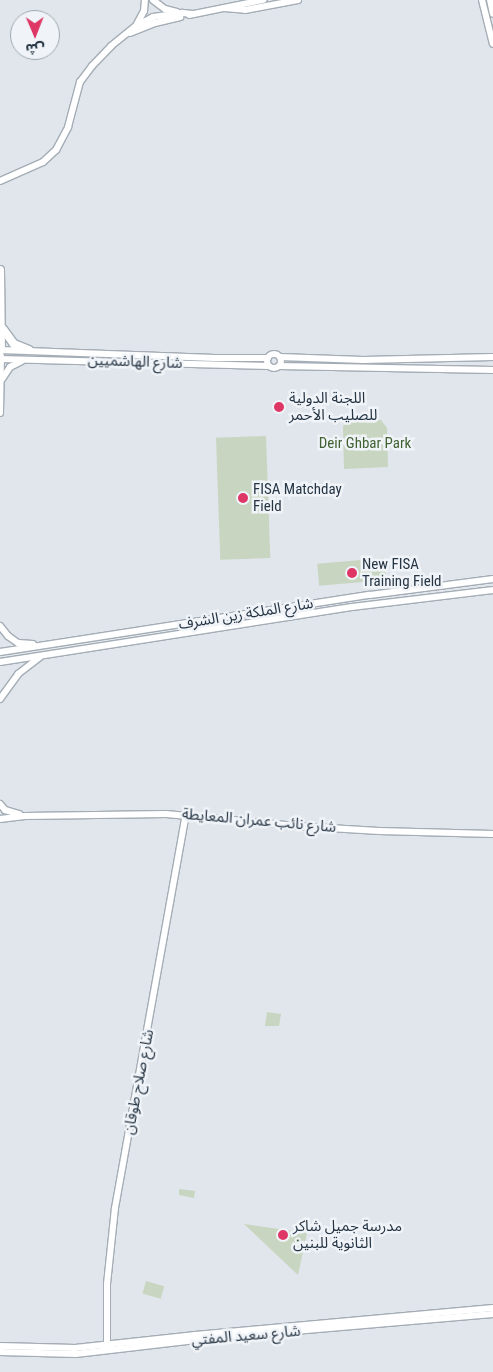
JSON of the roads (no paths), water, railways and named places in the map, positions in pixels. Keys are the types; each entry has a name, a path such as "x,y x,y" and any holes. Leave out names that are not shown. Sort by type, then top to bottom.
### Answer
{"main road":[{"path":"0,270 1,350"},
{"path":"1,326 11,341 29,350"}],"street":[{"path":"136,26 143,15 145,0"},
{"path":"153,0 165,9 192,14"},
{"path":"126,34 155,23 263,0"},
{"path":"224,8 245,10 298,0"},
{"path":"482,0 493,44"},
{"path":"490,0 493,14"},
{"path":"0,181 43,162 56,150 68,127 80,82 96,61 136,26 158,16 183,13"},
{"path":"0,413 1,350"},
{"name":"شارع الهاشميين","path":"1,350 215,358 268,358"},
{"path":"493,357 363,360 280,357 273,354 268,358 269,366 493,370"},
{"path":"279,366 281,362 280,357"},
{"name":"شارع الهاشميين","path":"1,359 269,366"},
{"path":"1,380 14,364 29,360"},
{"name":"شارع الملكة زين الشرف","path":"0,652 370,595 493,579"},
{"name":"شارع الملكة زين الشرف","path":"0,662 357,607 493,590"},
{"path":"0,626 8,636 18,643 56,644"},
{"path":"0,699 22,670 42,656"},
{"name":"شارع نائب عمران المعايطة","path":"0,804 9,812 25,816"},
{"name":"شارع نائب عمران المعايطة","path":"0,819 25,816 186,815 296,826 379,831 493,834"},
{"name":"شارع صلاح طوقان","path":"106,1346 108,1275 115,1208 186,815"},
{"name":"شارع سعيد المفتي","path":"0,1352 76,1354 106,1346 493,1308"},
{"name":"شارع سعيد المفتي","path":"0,1346 76,1348 493,1314"}],"place":[{"name":"اللجنة الدولية للصليب الأحمر","path":"279,407"},
{"name":"FISA Matchday Field","path":"243,498"},
{"name":"New FISA Training Field","path":"352,573"},
{"name":"مدرسة جميل شاكر الثانوية للبنين","path":"283,1235"}],"park label":[{"name":"Deir Ghbar Park","path":"365,444"}]}
